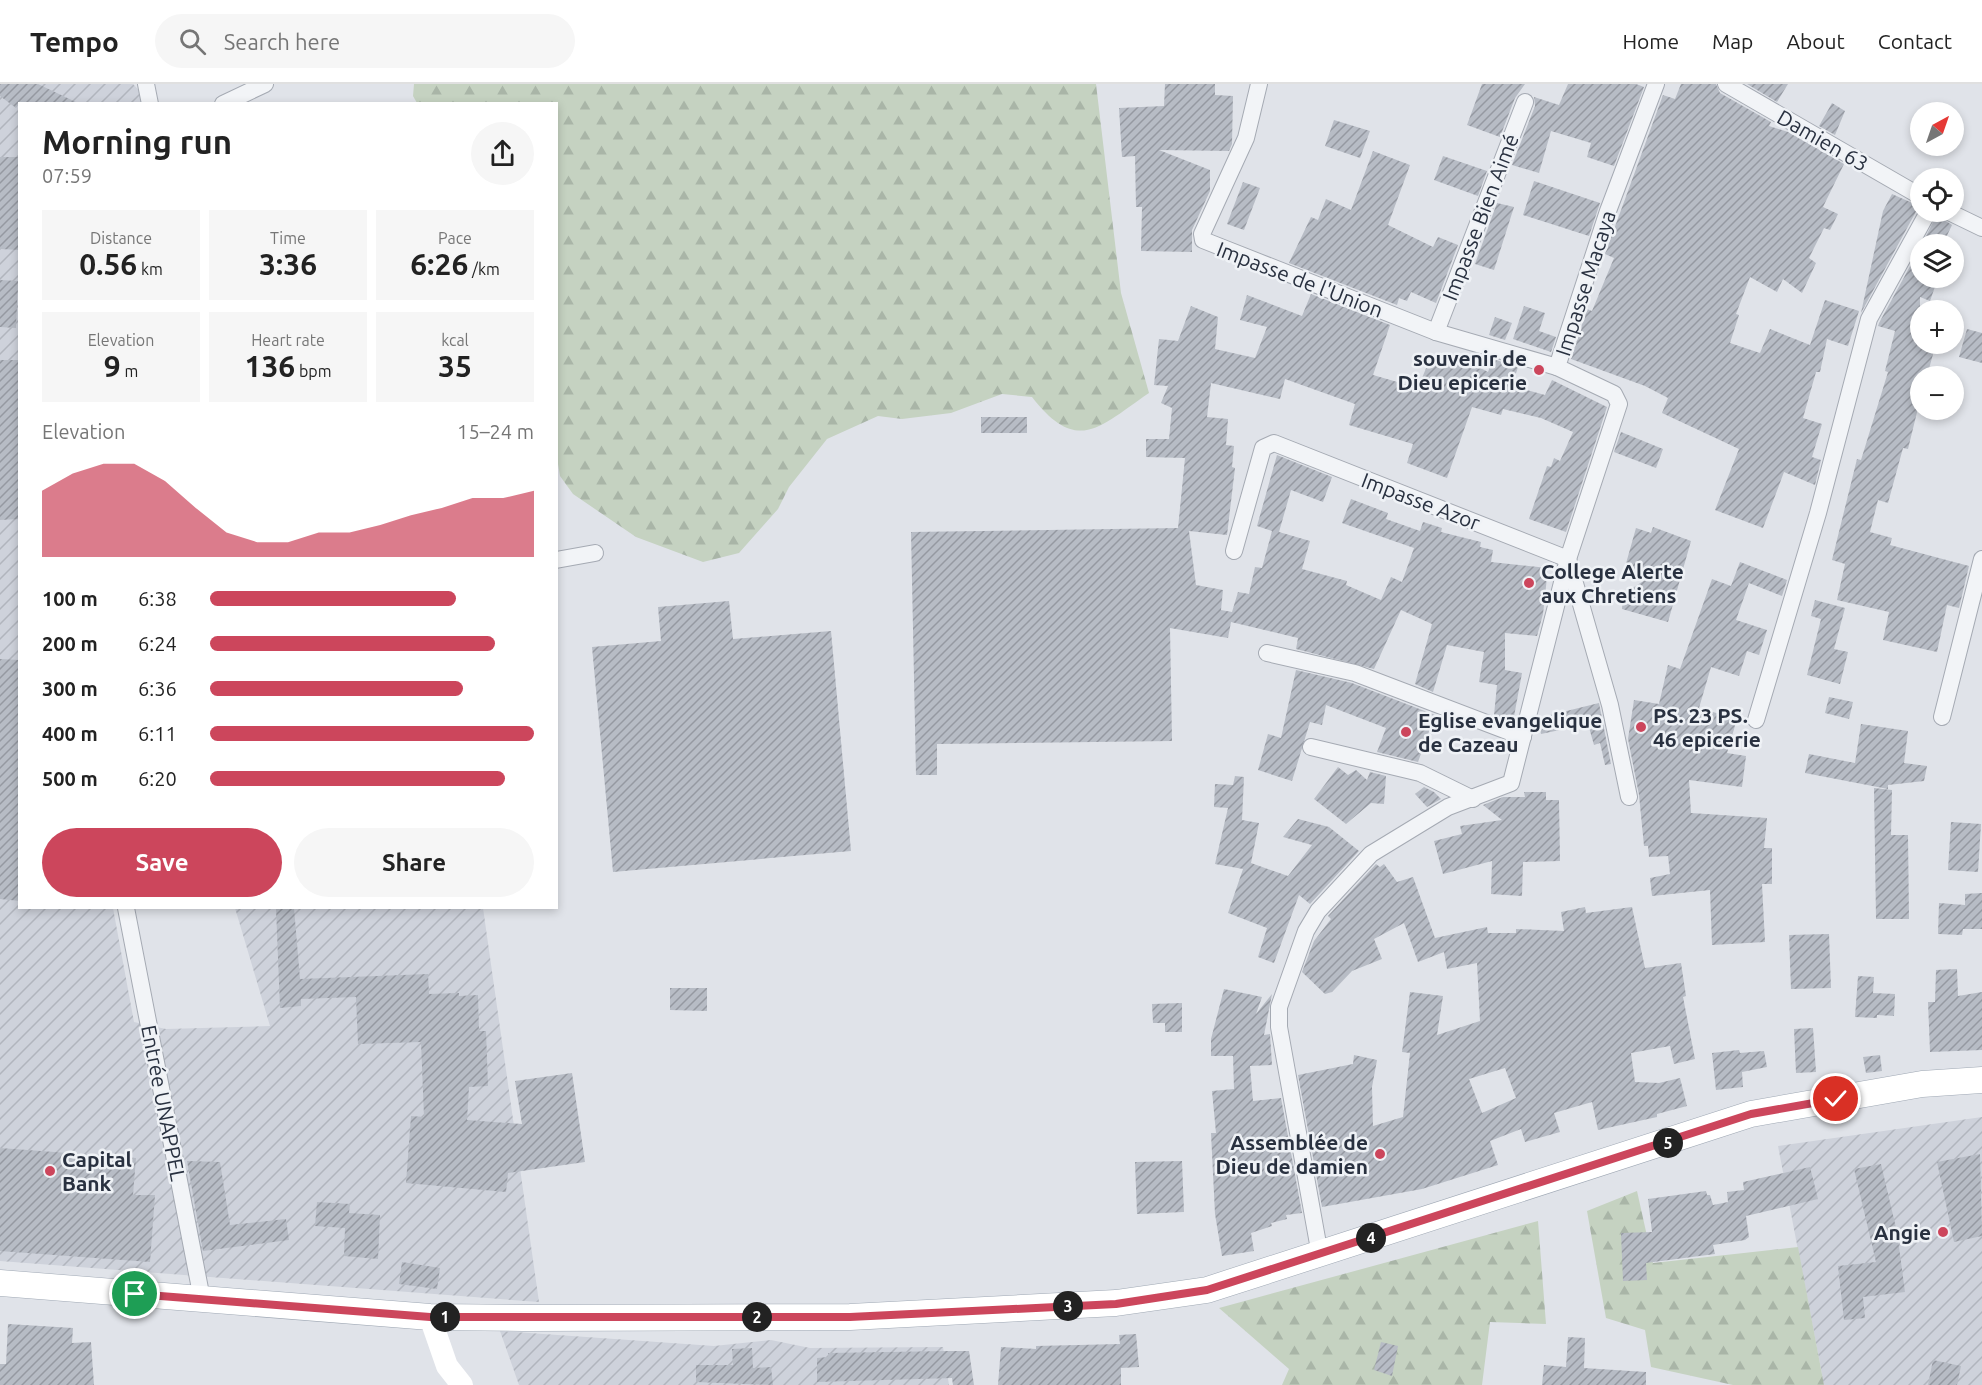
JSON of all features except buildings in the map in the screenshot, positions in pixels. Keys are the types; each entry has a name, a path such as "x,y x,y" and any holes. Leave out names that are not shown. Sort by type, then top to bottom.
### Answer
{"main road":[{"path":"0,1283 430,1317 850,1317 1116,1304 1207,1290 1751,1114 1922,1084 1982,1080"},
{"path":"430,1317 447,1366 462,1385"}],"street":[{"path":"146,84 150,102"},
{"path":"227,102 265,84"},
{"name":"Impasse de l'Union","path":"1259,84 1246,138 1202,234 1203,240 1436,332 1557,367"},
{"name":"Impasse Macaya","path":"1320,1255 1279,1027 1279,1007 1285,986 1306,931 1318,911 1371,854 1448,807 1510,783 1568,559 1618,404 1614,394 1557,367 1608,211 1656,84"},
{"name":"Damien 63","path":"1726,84 1910,190"},
{"name":"Impasse Bien Aimé","path":"1436,332 1525,102"},
{"path":"1964,219 1982,228"},
{"path":"1756,720 1818,513 1869,319 1922,222"},
{"name":"Impasse Azor","path":"1234,551 1263,448 1274,443 1568,559"},
{"path":"558,560 595,553"},
{"path":"1568,559 1582,615 1610,705 1629,797"},
{"path":"1942,717 1982,559"},
{"path":"1267,653 1355,673 1523,737"},
{"path":"1311,747 1420,773 1473,799"},
{"name":"Entrée UNAPPEL","path":"126,909 202,1299"}],"shaded area":[{"path":"0,84 133,84 150,102 18,102 18,909 113,909 134,1022 166,1029 270,1026 235,909 483,909 539,1302 0,1261"},
{"path":"1982,1117 1982,1385 1824,1385 1778,1146"},
{"path":"500,1331 714,1346 771,1340 810,1348 943,1347 949,1385 519,1385"}],"green space":[{"path":"414,84 1096,84 1121,293 1149,393 1117,416 1089,430 1076,430 1063,426 1048,415 1032,397 1002,394 951,413 902,419 878,416 827,439 789,487 778,509 739,553 703,562 636,537 573,494 560,476 558,464 558,102 416,102 413,96"},
{"path":"1637,1191 1653,1263 1798,1247 1824,1385 1733,1385 1651,1367 1645,1330 1606,1318 1587,1211"},
{"path":"1538,1221 1546,1324 1490,1322 1482,1385 1282,1385 1289,1369 1219,1308"}],"place":[{"name":"souvenir de Dieu epicerie","path":"1539,370"},
{"name":"College Alerte aux Chretiens","path":"1529,583"},
{"name":"PS. 23 PS. 46 epicerie","path":"1641,727"},
{"name":"Eglise evangelique de Cazeau","path":"1406,732"},
{"name":"Assemblée de Dieu de damien","path":"1380,1154"},
{"name":"Capital Bank","path":"50,1171"},
{"name":"Angie","path":"1943,1232"}],"route":[{"path":"135,1294 430,1317 523,1318 850,1317 1116,1304 1207,1290 1683,1138 1751,1114 1836,1099"}]}
